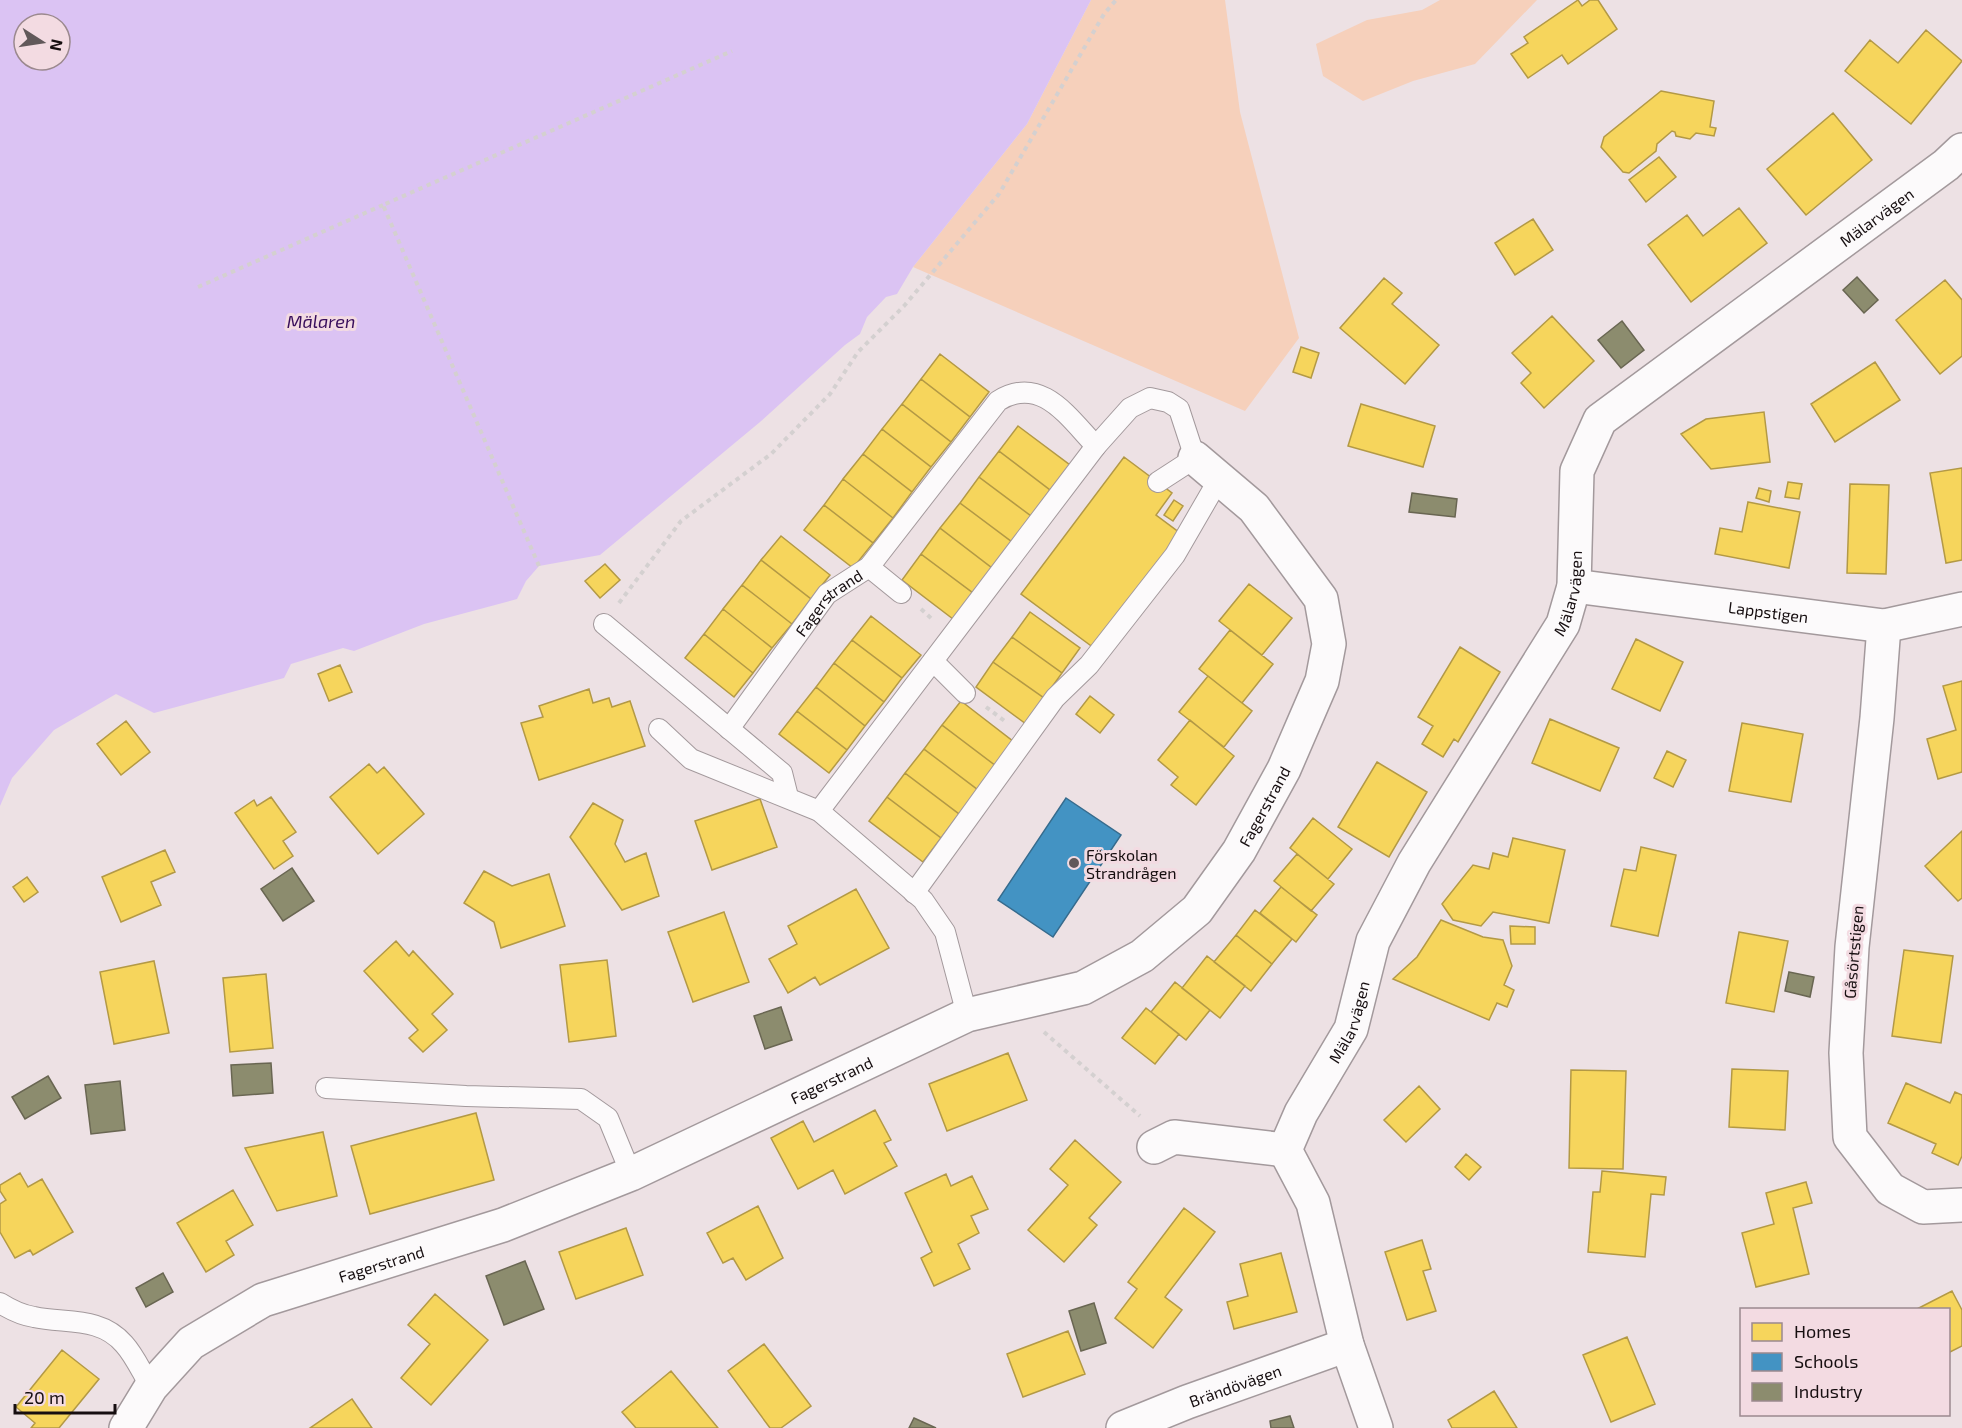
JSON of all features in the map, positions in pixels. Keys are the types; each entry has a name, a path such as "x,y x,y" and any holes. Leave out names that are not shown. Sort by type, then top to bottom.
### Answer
{"street":[{"name":"Mälarvägen","path":"1285,1150 1302,1113 1351,1029 1378,931 1414,863 1563,624 1574,586 1577,471 1600,420 1946,165 1962,150"},
{"name":"Fagerstrand","path":"126,1428 151,1387 191,1343 263,1300 503,1225 631,1174 968,1015 1083,988 1142,956 1197,910 1239,851 1284,769 1322,681 1329,644 1322,599 1254,508 1195,458"},
{"name":"Lappstigen","path":"1574,586 1884,626 1962,609"},
{"name":"Gåsörtstigen","path":"1884,626 1877,718 1852,947 1846,1053 1850,1137 1890,1189 1923,1207 1962,1205"},
{"path":"1154,1147 1174,1137 1285,1150 1313,1203 1347,1345 1376,1428"},
{"name":"Brändövägen","path":"1123,1428 1187,1402 1347,1345"}],"lane":[{"name":"Fagerstrand","path":"729,729 827,594 869,567 998,401 1011,393 1030,391 1053,401 1096,446"},
{"path":"819,811 1096,446 1130,408 1150,398 1168,402 1179,409 1195,458 1158,482"},
{"path":"914,893 1055,698 1089,665 1175,555 1219,479"},
{"name":"Fagerstrand","path":"869,567 901,593"},
{"path":"604,624 782,773 788,797"},
{"path":"933,661 965,693"},
{"path":"659,729 691,759 819,811 923,900 945,932 968,1015"},
{"path":"326,1088 466,1096 581,1099 608,1118 631,1174"},
{"path":"0,1303 14,1312 35,1318 86,1322 108,1331 124,1343 151,1387"}],"path":[{"path":"604,624 681,521 771,454 831,394 858,352 904,306 999,194 1104,14 1116,0"},
{"path":"198,287 732,51"},
{"path":"383,205 539,566"},
{"path":"901,593 952,635"},
{"path":"965,693 1027,736"},
{"path":"1042,1029 1140,1116"}],"shaded area":[{"path":"1091,0 1225,0 1240,112 1299,338 1245,411 913,267 1027,124"},
{"path":"1440,0 1537,0 1475,64 1413,81 1363,101 1323,76 1316,44 1367,20 1422,10"}],"water":[{"name":"Mälaren","path":"0,0 1091,0 1027,124 913,267 897,294 886,297 867,317 860,334 760,422 600,555 539,566 526,581 517,599 424,624 354,651 343,648 291,664 284,678 154,713 116,694 54,730 12,778 0,806"}],"building: Homes":[{"path":"1578,0 1582,6 1590,0 1598,0 1617,29 1568,64 1562,55 1528,78 1511,54 1528,43 1524,37"},
{"path":"1926,30 1962,61 1911,124 1845,71 1870,40 1898,63"},
{"path":"1661,91 1714,101 1710,127 1716,128 1714,136 1696,133 1690,139 1676,136 1672,131 1657,144 1656,151 1629,173 1623,172 1601,147 1604,137"},
{"path":"1833,113 1872,160 1806,215 1767,169"},
{"path":"1659,157 1676,177 1646,202 1629,180"},
{"path":"1739,208 1767,243 1691,302 1648,245 1687,215 1703,236"},
{"path":"1533,219 1553,250 1515,275 1495,243"},
{"path":"1384,278 1402,293 1392,304 1439,345 1405,384 1340,328"},
{"path":"1945,280 1962,300 1962,356 1940,374 1896,320"},
{"path":"1552,316 1594,361 1544,408 1521,383 1531,373 1512,353"},
{"path":"1301,347 1319,353 1311,378 1293,372"},
{"path":"940,354 989,392 970,417 921,379"},
{"path":"1875,362 1900,400 1835,442 1811,404"},
{"path":"921,379 970,417 951,442 902,404"},
{"path":"902,404 951,442 931,467 882,429"},
{"path":"1361,404 1435,426 1423,467 1348,446"},
{"path":"1764,412 1770,462 1711,469 1681,434 1706,419"},
{"path":"1018,426 1070,465 1050,490 999,451"},
{"path":"882,429 931,467 912,492 863,454"},
{"path":"999,451 1050,490 1031,516 979,477"},
{"path":"863,454 912,492 893,518 843,479"},
{"path":"1124,457 1172,493 1156,515 1180,533 1094,648 1021,594"},
{"path":"1962,468 1962,560 1946,563 1930,473"},
{"path":"979,477 1031,516 1012,542 960,503"},
{"path":"843,479 893,518 873,543 824,505"},
{"path":"1788,482 1802,484 1799,499 1785,497"},
{"path":"1850,484 1889,485 1886,574 1847,573"},
{"path":"1759,488 1771,491 1769,502 1756,498"},
{"path":"1174,500 1183,506 1173,521 1164,515"},
{"path":"1748,502 1800,512 1789,568 1715,554 1720,528 1742,532"},
{"path":"960,503 1012,542 992,568 940,528"},
{"path":"824,505 873,543 853,568 804,530"},
{"path":"940,528 992,568 973,593 921,554"},
{"path":"781,536 830,575 811,599 761,560"},
{"path":"921,554 973,593 953,619 902,580"},
{"path":"761,560 811,599 792,624 742,585"},
{"path":"605,564 620,580 600,598 585,581"},
{"path":"1249,584 1292,618 1262,655 1219,621"},
{"path":"742,585 792,624 772,648 723,609"},
{"path":"723,609 772,648 753,673 704,634"},
{"path":"1030,612 1080,648 1062,673 1012,637"},
{"path":"871,616 921,655 902,678 852,640"},
{"path":"1230,630 1273,664 1242,703 1199,669"},
{"path":"704,634 753,673 734,697 685,658"},
{"path":"1012,637 1062,673 1044,698 993,662"},
{"path":"1636,639 1683,662 1660,711 1612,689"},
{"path":"852,640 902,678 884,702 834,663"},
{"path":"1460,647 1500,672 1458,742 1454,739 1443,757 1422,744 1433,726 1418,717"},
{"path":"993,662 1044,698 1026,724 976,687"},
{"path":"834,663 884,702 865,726 816,687"},
{"path":"340,665 352,692 329,701 318,674"},
{"path":"1208,676 1252,711 1224,747 1179,712"},
{"path":"1962,681 1962,772 1938,779 1927,739 1956,730 1943,686"},
{"path":"816,687 865,726 847,750 797,711"},
{"path":"589,689 593,703 609,698 612,707 630,701 645,746 539,780 521,723 543,717 539,706"},
{"path":"1090,696 1114,715 1100,733 1076,714"},
{"path":"961,701 1014,742 996,766 942,725"},
{"path":"797,711 847,750 829,773 779,734"},
{"path":"1550,719 1619,748 1600,791 1532,763"},
{"path":"1190,720 1234,756 1196,805 1171,785 1178,777 1158,760"},
{"path":"126,721 150,752 121,775 97,744"},
{"path":"1742,723 1803,734 1791,802 1729,791"},
{"path":"942,725 996,766 978,790 924,749"},
{"path":"924,749 978,790 959,814 905,773"},
{"path":"1667,751 1686,760 1673,787 1654,778"},
{"path":"1377,762 1427,792 1389,857 1338,827"},
{"path":"369,764 377,773 384,767 424,814 378,854 330,797"},
{"path":"905,773 959,814 941,838 887,797"},
{"path":"271,797 296,832 283,841 293,856 274,869 235,813 254,800 257,806"},
{"path":"887,797 941,838 923,862 869,821"},
{"path":"760,799 777,847 712,870 695,821"},
{"path":"593,803 623,820 615,844 625,862 646,853 659,896 622,910 570,837"},
{"path":"1313,818 1352,849 1328,879 1290,848"},
{"path":"1962,831 1962,898 1958,901 1925,866"},
{"path":"1513,838 1565,850 1549,923 1493,912 1481,926 1453,920 1442,904 1473,865 1489,869 1493,853 1508,857"},
{"path":"1641,847 1676,855 1658,936 1611,926 1624,869 1636,871"},
{"path":"165,850 175,872 151,882 161,905 121,922 102,877"},
{"path":"1297,854 1334,884 1311,911 1274,881"},
{"path":"484,871 512,886 549,874 565,926 501,948 494,922 464,903"},
{"path":"27,877 38,892 24,902 13,887"},
{"path":"1281,887 1317,915 1296,942 1260,913"},
{"path":"856,889 889,948 820,985 815,977 788,993 769,959 797,944 788,926"},
{"path":"1255,910 1292,939 1272,964 1236,935"},
{"path":"724,912 749,982 693,1002 668,932"},
{"path":"1441,920 1483,937 1503,940 1512,966 1504,985 1514,990 1507,1007 1497,1003 1489,1020 1393,979 1417,957"},
{"path":"1510,926 1535,927 1535,944 1511,944"},
{"path":"1739,932 1788,941 1774,1012 1726,1003"},
{"path":"1236,935 1272,964 1251,991 1214,962"},
{"path":"396,941 409,956 413,951 453,994 432,1014 447,1030 423,1052 409,1038 418,1030 364,971"},
{"path":"1904,950 1953,956 1941,1043 1892,1036"},
{"path":"1207,956 1245,986 1220,1018 1182,988"},
{"path":"607,960 616,1036 569,1042 560,965"},
{"path":"154,961 169,1033 114,1044 100,972"},
{"path":"266,974 273,1048 230,1052 223,978"},
{"path":"1175,982 1210,1010 1186,1040 1151,1012"},
{"path":"1146,1008 1179,1034 1155,1064 1122,1038"},
{"path":"1008,1053 1027,1100 947,1131 929,1084"},
{"path":"1732,1069 1788,1071 1785,1130 1729,1127"},
{"path":"1571,1070 1626,1071 1623,1169 1569,1168"},
{"path":"1906,1083 1950,1103 1955,1092 1962,1095 1962,1156 1958,1165 1932,1153 1936,1144 1888,1123"},
{"path":"1419,1086 1440,1109 1406,1142 1384,1120"},
{"path":"875,1110 891,1140 884,1143 897,1166 845,1194 833,1170 798,1189 771,1138 803,1121 814,1142"},
{"path":"476,1113 494,1180 370,1214 351,1146"},
{"path":"323,1132 337,1196 277,1211 245,1148"},
{"path":"1075,1140 1121,1182 1089,1218 1097,1225 1064,1262 1028,1230 1068,1185 1050,1169"},
{"path":"1466,1154 1481,1167 1469,1180 1455,1167"},
{"path":"1602,1171 1666,1177 1664,1195 1651,1194 1645,1257 1588,1252 1593,1192 1600,1192"},
{"path":"20,1173 28,1187 42,1179 73,1232 33,1255 30,1250 15,1258 0,1232 0,1204 6,1200 0,1191 0,1185"},
{"path":"946,1174 951,1186 972,1176 988,1209 971,1216 979,1233 958,1244 970,1269 934,1286 921,1258 932,1252 905,1193"},
{"path":"1806,1182 1812,1203 1793,1208 1809,1274 1756,1287 1742,1233 1774,1224 1766,1193"},
{"path":"233,1190 253,1225 226,1241 234,1255 206,1272 177,1223"},
{"path":"758,1206 783,1258 746,1280 733,1258 723,1263 707,1233"},
{"path":"1184,1208 1215,1232 1165,1297 1182,1310 1153,1348 1115,1318 1137,1289 1128,1282"},
{"path":"626,1228 643,1275 576,1299 559,1252"},
{"path":"1422,1240 1431,1269 1423,1271 1436,1311 1407,1320 1385,1252"},
{"path":"1281,1253 1297,1312 1234,1329 1227,1302 1248,1296 1240,1264"},
{"path":"1952,1291 1962,1310 1962,1346 1950,1352 1950,1308 1919,1308"},
{"path":"435,1294 488,1340 431,1405 401,1378 430,1344 408,1325"},
{"path":"1068,1331 1085,1374 1023,1397 1007,1354"},
{"path":"1627,1337 1655,1404 1611,1422 1583,1355"},
{"path":"764,1344 811,1406 781,1428 770,1428 728,1371"},
{"path":"62,1350 99,1379 59,1428 31,1428 35,1423 16,1407"},
{"path":"671,1371 718,1428 636,1428 622,1412"},
{"path":"1494,1391 1517,1428 1452,1428 1448,1420"},
{"path":"352,1399 372,1428 310,1428"}],"building: Schools":[{"path":"1066,798 1121,835 1053,937 998,900"}],"building: Industry":[{"path":"1857,277 1878,300 1864,313 1843,290"},
{"path":"1622,321 1644,350 1621,368 1598,340"},
{"path":"1412,493 1457,499 1455,517 1409,512"},
{"path":"292,868 314,901 283,921 261,889"},
{"path":"1789,972 1814,977 1810,997 1785,991"},
{"path":"781,1007 792,1040 765,1049 754,1016"},
{"path":"271,1063 273,1093 233,1096 231,1065"},
{"path":"48,1076 61,1098 25,1119 12,1097"},
{"path":"120,1081 125,1130 91,1134 85,1085"},
{"path":"525,1261 544,1309 504,1325 486,1276"},
{"path":"163,1273 173,1292 146,1307 136,1288"},
{"path":"1094,1303 1106,1343 1081,1351 1069,1311"},
{"path":"1290,1416 1294,1428 1271,1428 1270,1421"},
{"path":"914,1418 936,1428 909,1428"}],"place":[{"name":"Förskolan Strandrågen","path":"1074,863"}]}
